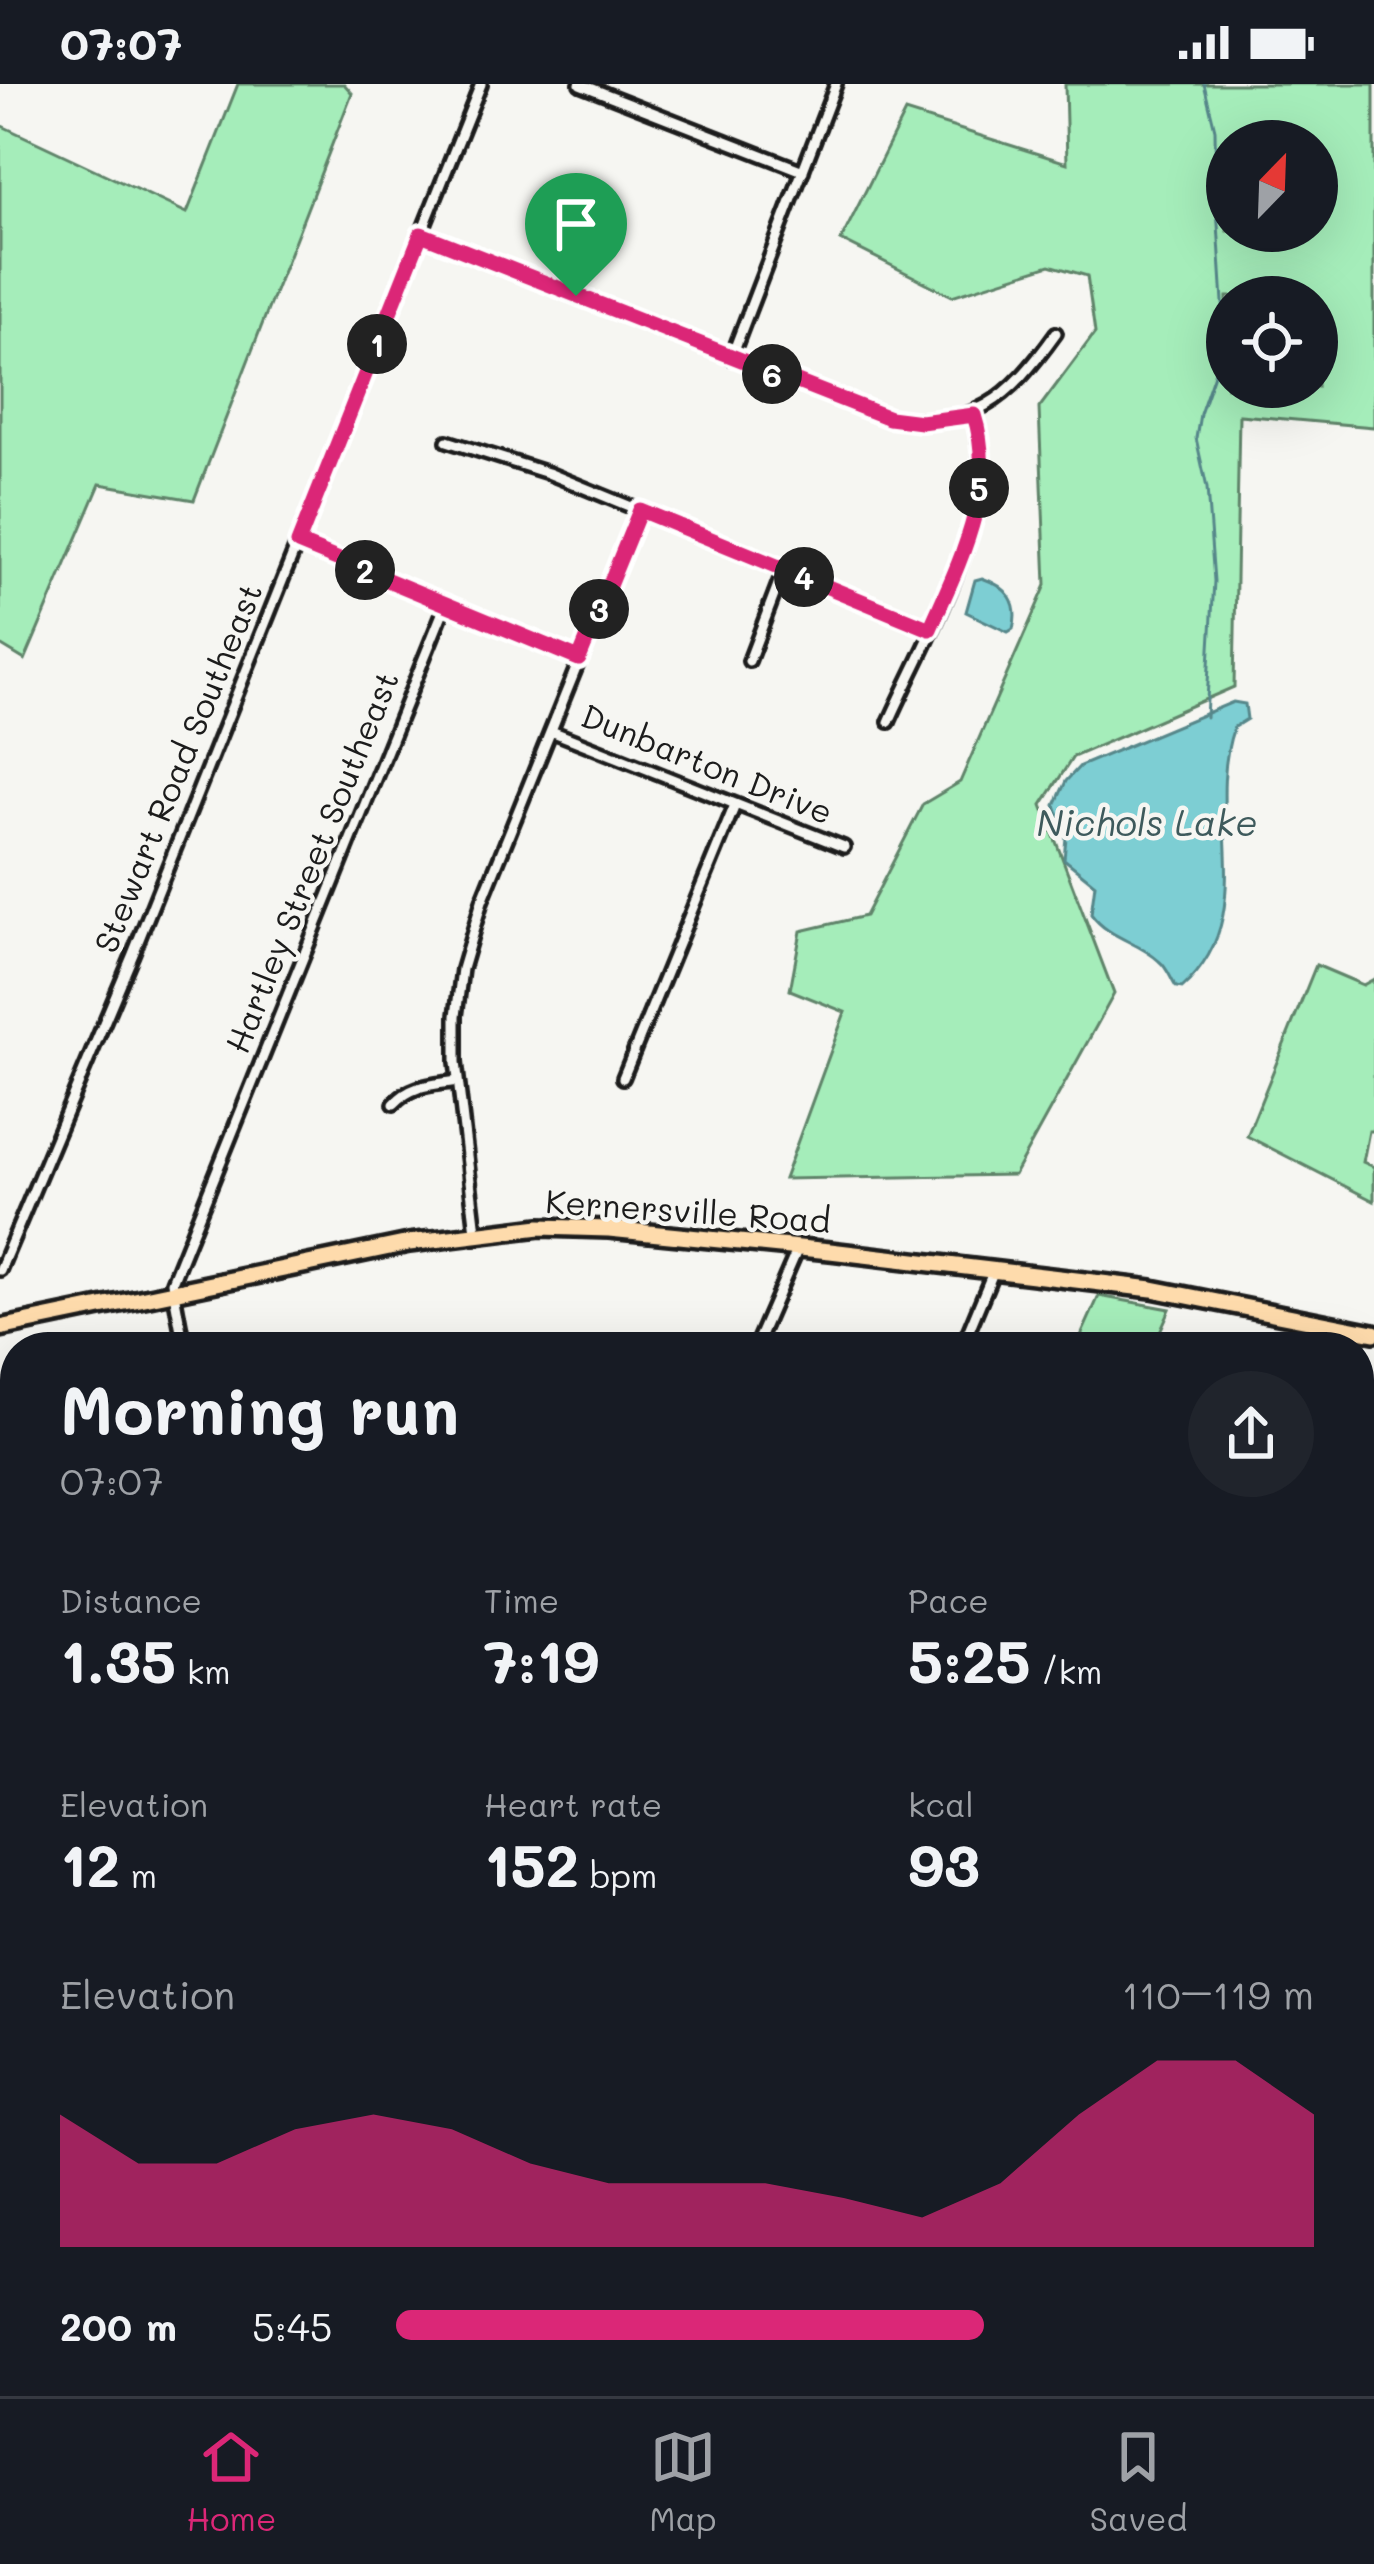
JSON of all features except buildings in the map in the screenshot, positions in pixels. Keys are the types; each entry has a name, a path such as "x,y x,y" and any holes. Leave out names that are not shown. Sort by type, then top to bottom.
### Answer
{"main road":[{"name":"Kernersville Road","path":"0,1328 476,1232 540,1227 609,1229 1152,1288 1369,1332"}],"street":[{"name":"Stewart Road Southeast","path":"0,1270 133,954 481,84"},
{"path":"580,84 802,171"},
{"path":"731,358 836,84"},
{"path":"421,234 889,418 921,422 974,415 1026,376 1056,333"},
{"path":"889,722 964,550 975,512 981,473 974,415"},
{"path":"447,441 520,463 930,629"},
{"path":"476,1232 458,1082 456,1016 467,946 640,510"},
{"path":"298,543 579,659"},
{"path":"749,661 784,569"},
{"name":"Hartley Street Southeast","path":"173,1291 172,1282 260,1060 446,604"},
{"name":"Dunbarton Drive","path":"550,731 844,847"},
{"path":"623,1078 736,805"},
{"path":"394,1104 415,1087 458,1082"},
{"path":"762,1332 798,1248"},
{"path":"968,1332 994,1270"},
{"path":"173,1291 181,1332"}],"green space":[{"path":"238,84 344,84 352,93 194,500 100,484 25,660 0,645 0,125 187,213"},
{"path":"1065,84 1374,84 1374,427 1239,415 1234,687 1073,757 1042,805 1114,994 1014,1175 784,1179 845,1012 790,990 801,931 865,916 923,804 960,782 1046,585 1039,408 1095,333 1087,276 1050,265 952,296 841,240 905,112 1067,163"},
{"path":"1316,965 1363,985 1374,979 1374,1131 1369,1131 1363,1162 1374,1167 1374,1201 1247,1136"},
{"path":"1099,1296 1170,1309 1160,1332 1083,1332"}],"water":[{"path":"982,578 999,586 1013,603 1015,619 1008,632 966,612 975,580"},
{"name":"Nichols Lake","path":"1233,702 1245,704 1247,719 1234,727 1226,760 1225,897 1220,929 1206,960 1182,988 1176,987 1159,961 1106,929 1091,914 1095,884 1064,859 1066,837 1055,805 1066,781 1080,766"}],"waterway":[{"path":"1204,84 1213,120"},
{"path":"1206,717 1214,581 1207,488 1196,438 1224,318 1220,252"}],"route":[{"path":"421,234 576,296 889,418 921,422 974,415 981,473 975,512 930,629 640,510 579,659 298,543 421,234"}]}
